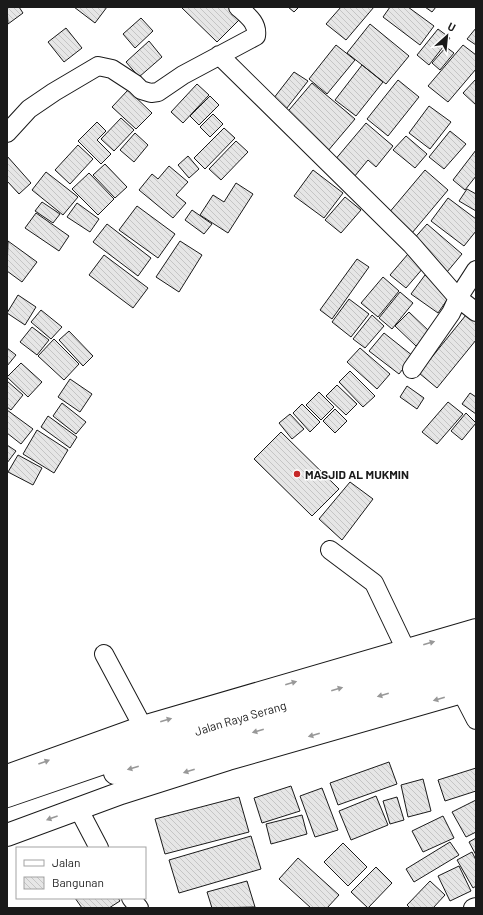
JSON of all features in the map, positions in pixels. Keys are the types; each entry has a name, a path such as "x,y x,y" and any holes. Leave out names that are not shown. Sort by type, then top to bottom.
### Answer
{"main road":[{"path":"7,776 143,727 476,630"},
{"name":"Jalan Raya Serang","path":"7,796 211,726 476,649"},
{"name":"Jalan Raya Serang","path":"7,811 110,774 476,668"},
{"path":"7,834 78,808 228,759 469,690"}],"street":[{"path":"7,133 29,109 54,92 98,66 112,69 136,84 141,90 151,93 158,92 183,75 256,36 257,29 253,20 238,7"},
{"path":"219,55 411,244 458,298 476,312"},
{"path":"412,368 451,313 458,298 476,270"},
{"path":"330,550 374,582 406,650"},
{"path":"104,654 143,727"},
{"path":"469,690 476,720"},
{"path":"78,808 98,847"},
{"path":"132,899 139,908"}],"building":[{"path":"7,7 19,7 23,13 8,24"},
{"path":"74,7 107,7 95,23"},
{"path":"181,7 231,7 242,17 217,42"},
{"path":"288,7 299,7 294,12"},
{"path":"341,7 374,7 346,40 326,24"},
{"path":"390,7 408,7 434,26 420,45 383,17"},
{"path":"425,7 436,7 432,12"},
{"path":"141,18 153,31 135,48 123,34"},
{"path":"370,24 409,56 386,84 347,53"},
{"path":"66,28 82,48 64,62 48,42"},
{"path":"476,28 476,45 467,39"},
{"path":"438,29 450,38 429,65 417,55"},
{"path":"149,41 162,57 139,77 126,62"},
{"path":"336,45 355,60 327,94 309,79"},
{"path":"463,45 476,55 476,69 448,102 428,86"},
{"path":"446,47 454,53 440,70 432,63"},
{"path":"362,65 383,82 356,116 335,100"},
{"path":"294,72 308,81 283,113 270,103"},
{"path":"476,79 476,105 463,93"},
{"path":"398,80 419,97 388,136 367,119"},
{"path":"312,83 355,119 327,152 284,116"},
{"path":"197,84 209,95 183,123 171,112"},
{"path":"128,90 152,113 136,129 112,107"},
{"path":"210,96 219,105 199,125 190,116"},
{"path":"429,106 451,122 430,149 409,133"},
{"path":"213,114 223,124 210,137 200,127"},
{"path":"121,118 134,130 114,151 101,139"},
{"path":"97,122 106,131 97,140 111,154 101,164 78,141"},
{"path":"366,123 393,146 376,167 368,160 354,177 334,161"},
{"path":"224,128 235,138 205,169 194,158"},
{"path":"450,131 466,144 444,169 429,157"},
{"path":"135,133 148,145 134,162 120,150"},
{"path":"406,136 427,154 415,168 393,150"},
{"path":"236,141 248,152 221,180 209,169"},
{"path":"78,145 93,159 70,184 55,170"},
{"path":"476,150 476,176 465,190 453,180"},
{"path":"7,156 31,183 19,194 7,181"},
{"path":"188,156 199,169 189,178 178,165"},
{"path":"105,164 127,187 115,198 93,175"},
{"path":"169,166 188,182 176,195 186,203 173,218 139,190 152,174 158,179"},
{"path":"313,170 343,193 324,218 294,196"},
{"path":"425,170 448,190 412,233 388,214"},
{"path":"46,172 78,197 63,215 32,190"},
{"path":"89,173 114,199 98,215 72,189"},
{"path":"236,183 253,194 228,233 200,215 213,195 224,202"},
{"path":"467,189 476,194 476,211 459,201"},
{"path":"345,197 361,210 341,233 325,220"},
{"path":"448,198 476,219 476,231 464,246 431,221"},
{"path":"42,202 60,214 53,223 35,211"},
{"path":"77,203 99,219 90,232 67,217"},
{"path":"137,206 175,234 158,258 119,230"},
{"path":"192,210 212,224 204,234 185,220"},
{"path":"36,213 69,236 59,251 25,228"},
{"path":"107,224 151,258 138,276 93,242"},
{"path":"427,224 462,254 447,272 411,242"},
{"path":"8,241 37,262 22,282 7,271"},
{"path":"180,241 202,255 179,292 156,277"},
{"path":"408,254 424,267 406,288 390,275"},
{"path":"104,255 148,288 133,308 89,275"},
{"path":"357,259 369,267 332,319 320,310"},
{"path":"425,275 451,294 438,313 411,294"},
{"path":"383,277 399,291 378,317 361,303"},
{"path":"400,292 413,303 392,329 379,318"},
{"path":"18,295 36,307 25,325 7,313"},
{"path":"349,299 369,314 351,337 332,322"},
{"path":"41,310 62,327 51,339 31,322"},
{"path":"470,310 476,315 476,340 437,388 419,373"},
{"path":"409,312 430,332 416,346 395,326"},
{"path":"372,315 384,326 365,348 353,339"},
{"path":"32,327 49,340 37,355 20,342"},
{"path":"69,331 93,356 83,366 59,340"},
{"path":"384,333 413,356 399,374 369,351"},
{"path":"54,339 79,364 64,380 38,356"},
{"path":"7,348 16,355 7,366"},
{"path":"360,348 390,374 377,389 347,362"},
{"path":"21,363 42,382 28,397 7,377"},
{"path":"350,371 375,396 363,407 339,382"},
{"path":"70,379 92,394 80,412 58,397"},
{"path":"7,381 23,395 11,410 7,407"},
{"path":"337,385 357,404 346,415 326,396"},
{"path":"407,386 424,398 417,409 400,397"},
{"path":"319,392 334,407 321,420 306,405"},
{"path":"470,393 476,397 476,414 462,404"},
{"path":"448,402 463,414 437,444 422,432"},
{"path":"62,403 86,422 76,434 53,416"},
{"path":"302,404 320,422 310,432 293,413"},
{"path":"335,409 347,421 335,433 323,421"},
{"path":"7,410 33,429 21,444 7,433"},
{"path":"466,413 476,423 462,440 451,431"},
{"path":"290,414 304,429 292,439 279,423"},
{"path":"48,416 77,437 70,448 41,427"},
{"path":"37,430 68,450 54,473 23,454"},
{"name":"MASJID AL MUKMIN","path":"281,432 339,489 312,516 254,459"},
{"path":"7,445 16,451 7,463"},
{"path":"18,455 42,468 33,485 8,472"},
{"path":"350,482 373,499 342,540 319,519"},
{"path":"389,762 397,784 338,805 330,783"},
{"path":"476,768 476,791 445,801 438,780"},
{"path":"423,779 431,811 408,817 401,785"},
{"path":"291,786 300,811 262,823 254,798"},
{"path":"322,788 338,830 315,837 300,796"},
{"path":"376,796 388,825 351,840 339,811"},
{"path":"239,797 249,832 165,854 155,819"},
{"path":"397,797 404,820 390,824 383,801"},
{"path":"476,800 476,832 466,837 452,812"},
{"path":"302,815 307,834 271,844 266,824"},
{"path":"443,816 454,838 423,852 412,831"},
{"path":"251,836 261,869 179,893 169,860"},
{"path":"476,838 476,855 469,842"},
{"path":"450,842 459,855 414,882 406,869"},
{"path":"343,843 367,867 348,886 324,862"},
{"path":"472,852 476,860 476,886 473,888 457,860"},
{"path":"298,858 339,895 327,908 311,908 279,879"},
{"path":"459,866 471,891 450,901 438,876"},
{"path":"376,867 392,883 368,908 351,892"},
{"path":"247,881 255,907 212,908 207,892"},
{"path":"430,881 445,895 433,908 410,908 407,905"},
{"path":"76,899 119,899 120,901 109,908 82,908"}],"place":[{"name":"MASJID AL MUKMIN","path":"297,474"}]}
